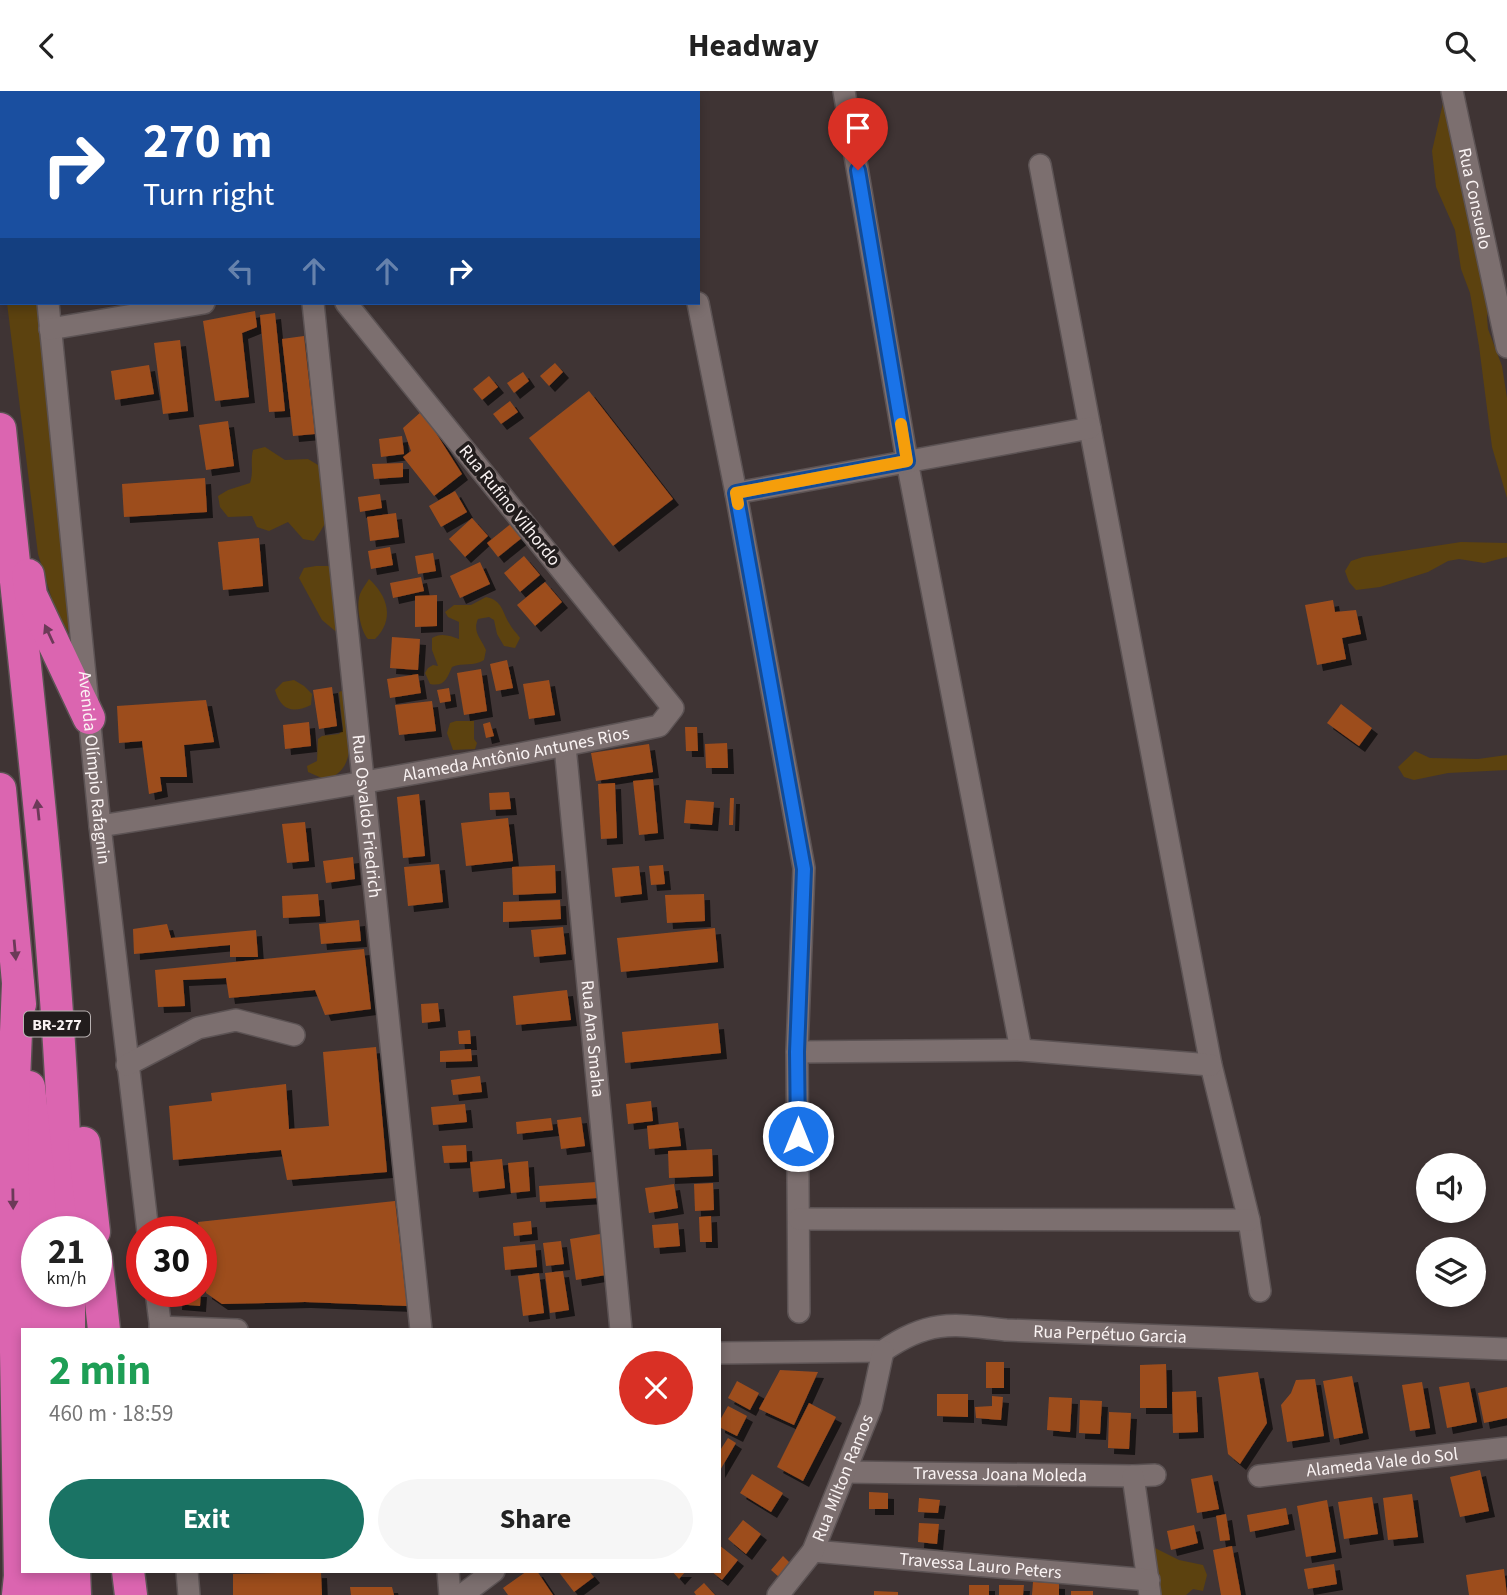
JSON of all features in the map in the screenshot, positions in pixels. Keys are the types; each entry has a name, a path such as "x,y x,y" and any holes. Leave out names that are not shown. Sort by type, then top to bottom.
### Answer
{"highway":[{"path":"0,418 31,595 89,718"},
{"name":"BR-277","path":"0,429 54,962 52,1172 43,1216"},
{"name":"BR-277","path":"0,789 18,984 52,1172 63,1216"},
{"path":"54,962 73,1037 92,1216"},
{"path":"18,984 12,1128 20,1576 18,1595"},
{"path":"0,1159 12,1128"},
{"path":"41,1307 42,1328"},
{"path":"69,1307 69,1328"},
{"path":"101,1307 104,1328"},
{"path":"48,1573 49,1595"},
{"path":"74,1573 75,1595"},
{"path":"128,1573 131,1595"}],"street":[{"path":"844,91 907,461 1021,1049"},
{"name":"Rua Consuelo","path":"1452,91 1507,347"},
{"path":"1040,165 1211,1065 1249,1220 1259,1291"},
{"name":"Avenida Olímpio Rafagnin","path":"48,305 100,826 146,1216"},
{"path":"50,329 192,305"},
{"name":"Rua Osvaldo Friedrich","path":"313,305 421,1328"},
{"name":"Rua Rufino Vilhordo","path":"348,305 673,708"},
{"path":"698,305 736,493 804,869 797,1052 799,1312"},
{"path":"736,493 1090,428"},
{"name":"Alameda Antônio Antunes Rios","path":"100,826 364,784 565,746 659,726 673,708"},
{"name":"Rua Ana Smaha","path":"565,746 621,1328"},
{"path":"127,1065 198,1028 236,1020 294,1035"},
{"path":"797,1052 1021,1049 1211,1065"},
{"path":"799,1219 1249,1220"},
{"path":"158,1307 161,1328"},
{"name":"Rua Perpétuo Garcia","path":"721,1353 883,1351 902,1338 940,1324 1034,1331 1507,1349"},
{"name":"Rua Milton Ramos","path":"780,1594 813,1551 871,1407 883,1351"},
{"name":"Alameda Vale do Sol","path":"1259,1476 1507,1448"},
{"name":"Travessa Joana Moleda","path":"846,1472 1155,1475"},
{"path":"1133,1476 1149,1588"},
{"name":"Travessa Lauro Peters","path":"813,1551 1149,1588"},
{"path":"187,1573 189,1595"},
{"path":"448,1573 450,1595"},
{"path":"462,1595 491,1573"}],"shaded area":[{"path":"1443,103 1454,119 1489,306 1488,329 1502,366 1507,398 1507,498 1492,447 1470,293 1461,269 1455,230 1436,187 1432,151"},
{"path":"7,305 40,305 76,645 55,609 38,554"},
{"path":"265,447 285,460 308,459 318,465 331,503 327,520 314,541 303,539 288,522 269,531 257,527 252,516 228,517 220,507 218,496 250,483 253,450"},
{"path":"1461,542 1507,543 1507,557 1484,563 1459,559 1448,561 1428,572 1380,587 1356,590 1345,571 1351,561 1363,557"},
{"path":"328,566 337,572 340,635 322,620 299,578 304,568"},
{"path":"369,579 381,593 387,608 385,624 375,639 368,639 365,635 359,611 360,594"},
{"path":"486,597 498,603 520,638 515,648 504,646 497,634 494,620 489,617 478,619 477,632 486,650 484,660 452,667 442,683 430,684 425,673 433,665 438,666 432,650 432,638 442,635 459,639 459,622 448,617 445,612 454,605 471,605"},
{"path":"294,680 312,694 311,705 293,709 280,702 275,690 283,682"},
{"path":"344,690 350,742 348,755 344,766 336,775 324,779 308,772 307,766 317,761 318,739 339,734 343,729 339,692"},
{"path":"474,721 474,739 477,743 475,749 453,750 447,733 450,723"},
{"path":"1415,751 1430,758 1478,759 1507,755 1507,770 1448,773 1414,780 1404,777 1398,767"},
{"path":"1147,1544 1179,1560 1203,1565 1207,1575 1203,1591 1193,1589 1186,1595 1154,1595"}],"building":[{"path":"255,311 257,327 242,333 249,397 215,401 203,321"},
{"path":"275,313 285,411 269,412 260,315"},
{"path":"304,336 315,434 293,436 282,339"},
{"path":"180,340 188,411 163,414 154,343"},
{"path":"555,363 563,372 549,386 540,376"},
{"path":"149,365 154,394 115,400 111,371"},
{"path":"523,372 529,381 514,393 507,383"},
{"path":"489,376 498,387 482,400 473,389"},
{"path":"589,391 673,499 613,546 529,438"},
{"path":"510,401 518,412 501,424 493,414"},
{"path":"422,411 462,474 434,496 403,457 411,451 403,428"},
{"path":"228,421 234,466 206,470 199,425"},
{"path":"402,436 404,454 381,457 379,439"},
{"path":"403,463 403,477 374,479 372,464"},
{"path":"205,478 207,512 124,517 122,484"},
{"path":"455,491 467,512 441,527 429,506"},
{"path":"380,494 382,508 360,512 358,497"},
{"path":"396,513 399,537 370,541 367,517"},
{"path":"472,518 488,536 465,557 449,539"},
{"path":"512,523 523,537 498,557 487,543"},
{"path":"259,538 263,586 223,590 218,542"},
{"path":"390,547 393,565 371,569 368,551"},
{"path":"433,553 436,571 418,574 415,556"},
{"path":"524,556 540,575 520,592 504,573"},
{"path":"480,562 490,584 460,598 450,576"},
{"path":"421,577 424,591 393,598 390,583"},
{"path":"545,582 562,602 535,626 517,605"},
{"path":"437,595 437,626 415,627 415,596"},
{"path":"1333,600 1335,612 1356,610 1361,634 1342,638 1346,659 1317,665 1305,605"},
{"path":"392,637 420,639 418,670 390,668"},
{"path":"507,660 513,688 496,691 490,664"},
{"path":"481,669 487,711 464,715 457,673"},
{"path":"418,674 421,693 390,698 387,679"},
{"path":"549,680 555,715 529,719 523,684"},
{"path":"332,687 337,726 319,729 313,690"},
{"path":"449,688 451,701 440,703 437,690"},
{"path":"206,700 214,742 184,745 187,777 160,777 162,791 149,794 142,741 119,743 117,706"},
{"path":"432,701 436,731 399,735 395,705"},
{"path":"1341,704 1372,728 1359,746 1327,723"},
{"path":"309,722 311,746 285,749 283,725"},
{"path":"490,722 494,736 486,738 483,724"},
{"path":"685,727 697,727 698,751 686,751"},
{"path":"727,743 728,768 706,768 705,744"},
{"path":"649,744 653,772 596,781 591,753"},
{"path":"653,779 658,833 639,835 633,781"},
{"path":"615,783 617,838 601,839 598,784"},
{"path":"509,792 511,809 490,810 489,793"},
{"path":"419,794 425,856 403,858 397,797"},
{"path":"730,798 734,798 733,825 729,825"},
{"path":"686,800 714,802 712,825 684,823"},
{"path":"508,818 513,861 466,866 461,823"},
{"path":"305,822 309,861 287,863 282,824"},
{"path":"353,857 355,879 326,883 323,861"},
{"path":"439,864 443,902 408,906 404,867"},
{"path":"555,865 556,893 513,895 512,867"},
{"path":"663,865 665,884 651,885 649,866"},
{"path":"639,866 642,894 615,897 612,868"},
{"path":"318,894 320,916 283,918 282,896"},
{"path":"704,894 705,921 667,923 665,895"},
{"path":"560,900 561,919 503,922 503,902"},
{"path":"359,920 361,941 321,944 319,924"},
{"path":"167,924 171,938 256,930 258,957 230,957 230,945 134,954 133,929"},
{"path":"563,927 566,954 534,957 531,930"},
{"path":"715,928 718,962 621,972 617,938"},
{"path":"364,949 371,1009 325,1015 315,990 229,998 226,978 183,980 185,1006 158,1007 155,970"},
{"path":"567,990 571,1020 516,1025 513,996"},
{"path":"438,1003 440,1021 422,1023 421,1004"},
{"path":"718,1023 721,1053 625,1063 622,1032"},
{"path":"470,1030 471,1044 459,1044 458,1031"},
{"path":"376,1047 387,1172 287,1180 281,1150 173,1160 169,1106 212,1101 211,1093 286,1084 289,1129 329,1126 323,1052"},
{"path":"471,1049 472,1061 440,1062 440,1051"},
{"path":"480,1076 482,1092 453,1095 451,1080"},
{"path":"651,1101 653,1121 628,1124 626,1104"},
{"path":"465,1104 467,1122 433,1125 431,1107"},
{"path":"581,1117 585,1146 561,1149 557,1120"},
{"path":"551,1118 553,1130 517,1134 516,1122"},
{"path":"678,1122 681,1146 649,1149 647,1126"},
{"path":"466,1145 467,1162 444,1163 442,1146"},
{"path":"712,1149 713,1176 669,1178 668,1151"},
{"path":"502,1159 505,1188 473,1192 470,1162"},
{"path":"528,1161 530,1191 511,1193 508,1163"},
{"path":"596,1182 597,1198 540,1202 539,1186"},
{"path":"713,1183 714,1210 695,1211 694,1184"},
{"path":"674,1184 678,1208 649,1213 645,1188"},
{"path":"395,1201 407,1306 305,1302 222,1304 217,1301 217,1220"},
{"path":"711,1216 712,1242 700,1242 699,1217"},
{"path":"531,1221 532,1234 514,1236 513,1223"},
{"path":"678,1223 680,1246 654,1248 652,1225"},
{"path":"600,1234 606,1275 576,1280 570,1239"},
{"path":"561,1241 564,1264 546,1266 543,1243"},
{"path":"535,1244 537,1267 505,1270 503,1247"},
{"path":"563,1271 569,1310 550,1313 545,1273"},
{"path":"539,1273 544,1313 523,1316 518,1276"},
{"path":"986,1362 1004,1362 1004,1388 986,1388"},
{"path":"1166,1364 1167,1408 1140,1408 1140,1365"},
{"path":"780,1370 818,1372 794,1425 759,1409"},
{"path":"1258,1372 1267,1423 1240,1464 1228,1454 1218,1377"},
{"path":"1352,1376 1363,1433 1334,1439 1323,1381"},
{"path":"1315,1379 1324,1436 1287,1442 1281,1405 1291,1393 1296,1380"},
{"path":"737,1381 759,1393 750,1410 728,1398"},
{"path":"1422,1382 1430,1428 1410,1431 1402,1385"},
{"path":"1469,1382 1477,1422 1447,1428 1439,1387"},
{"path":"1507,1387 1507,1418 1484,1423 1478,1393"},
{"path":"1196,1391 1198,1432 1173,1433 1172,1392"},
{"path":"937,1394 968,1394 968,1417 937,1416"},
{"path":"992,1396 1003,1397 1001,1420 976,1418 975,1407 992,1406"},
{"path":"1049,1397 1072,1398 1070,1432 1047,1430"},
{"path":"1080,1400 1102,1401 1100,1434 1079,1433"},
{"path":"809,1403 836,1417 803,1481 777,1467"},
{"path":"728,1406 747,1416 737,1436 721,1428 721,1418"},
{"path":"1109,1412 1131,1413 1129,1449 1108,1448"},
{"path":"728,1438 736,1443 721,1469 721,1449"},
{"path":"1480,1470 1489,1511 1460,1517 1450,1477"},
{"path":"752,1474 783,1493 771,1512 740,1493"},
{"path":"1212,1475 1219,1509 1197,1513 1191,1479"},
{"path":"869,1492 888,1493 888,1509 869,1509"},
{"path":"1412,1494 1418,1537 1388,1540 1383,1498"},
{"path":"1372,1497 1378,1534 1344,1539 1338,1502"},
{"path":"919,1498 940,1500 938,1513 918,1512"},
{"path":"1327,1500 1336,1552 1306,1557 1297,1506"},
{"path":"1286,1508 1289,1524 1250,1532 1247,1515"},
{"path":"1226,1514 1230,1540 1220,1541 1216,1516"},
{"path":"743,1520 761,1534 746,1554 728,1539"},
{"path":"919,1523 939,1524 937,1544 918,1542"},
{"path":"1194,1525 1198,1543 1171,1550 1167,1531"},
{"path":"1232,1546 1241,1595 1221,1595 1213,1550"},
{"path":"721,1547 738,1560 722,1580 713,1573 721,1573"},
{"path":"783,1556 791,1564 780,1578 771,1570"},
{"path":"1334,1564 1337,1584 1308,1589 1304,1569"},
{"path":"1504,1569 1507,1595 1469,1595 1466,1575"},
{"path":"321,1573 322,1595 233,1595 233,1574"},
{"path":"524,1573 538,1573 553,1595 508,1595 503,1588"},
{"path":"560,1573 591,1573 594,1577 574,1592"},
{"path":"674,1573 684,1573 679,1579"},
{"path":"1033,1582 1059,1583 1059,1595 1032,1595"},
{"path":"704,1583 715,1595 696,1595 694,1592"},
{"path":"969,1585 989,1585 989,1595 969,1595"},
{"path":"999,1585 1024,1585 1023,1595 999,1595"},
{"path":"350,1587 392,1587 394,1595 351,1595"},
{"path":"874,1591 898,1592 898,1595 874,1595"},
{"path":"1071,1591 1093,1591 1093,1595 1071,1595"}],"slow traffic":[{"path":"738,504 736,493 907,461 901,424"}],"route":[{"path":"798,1136 797,1052 804,869 736,493 907,461 858,170"}]}
